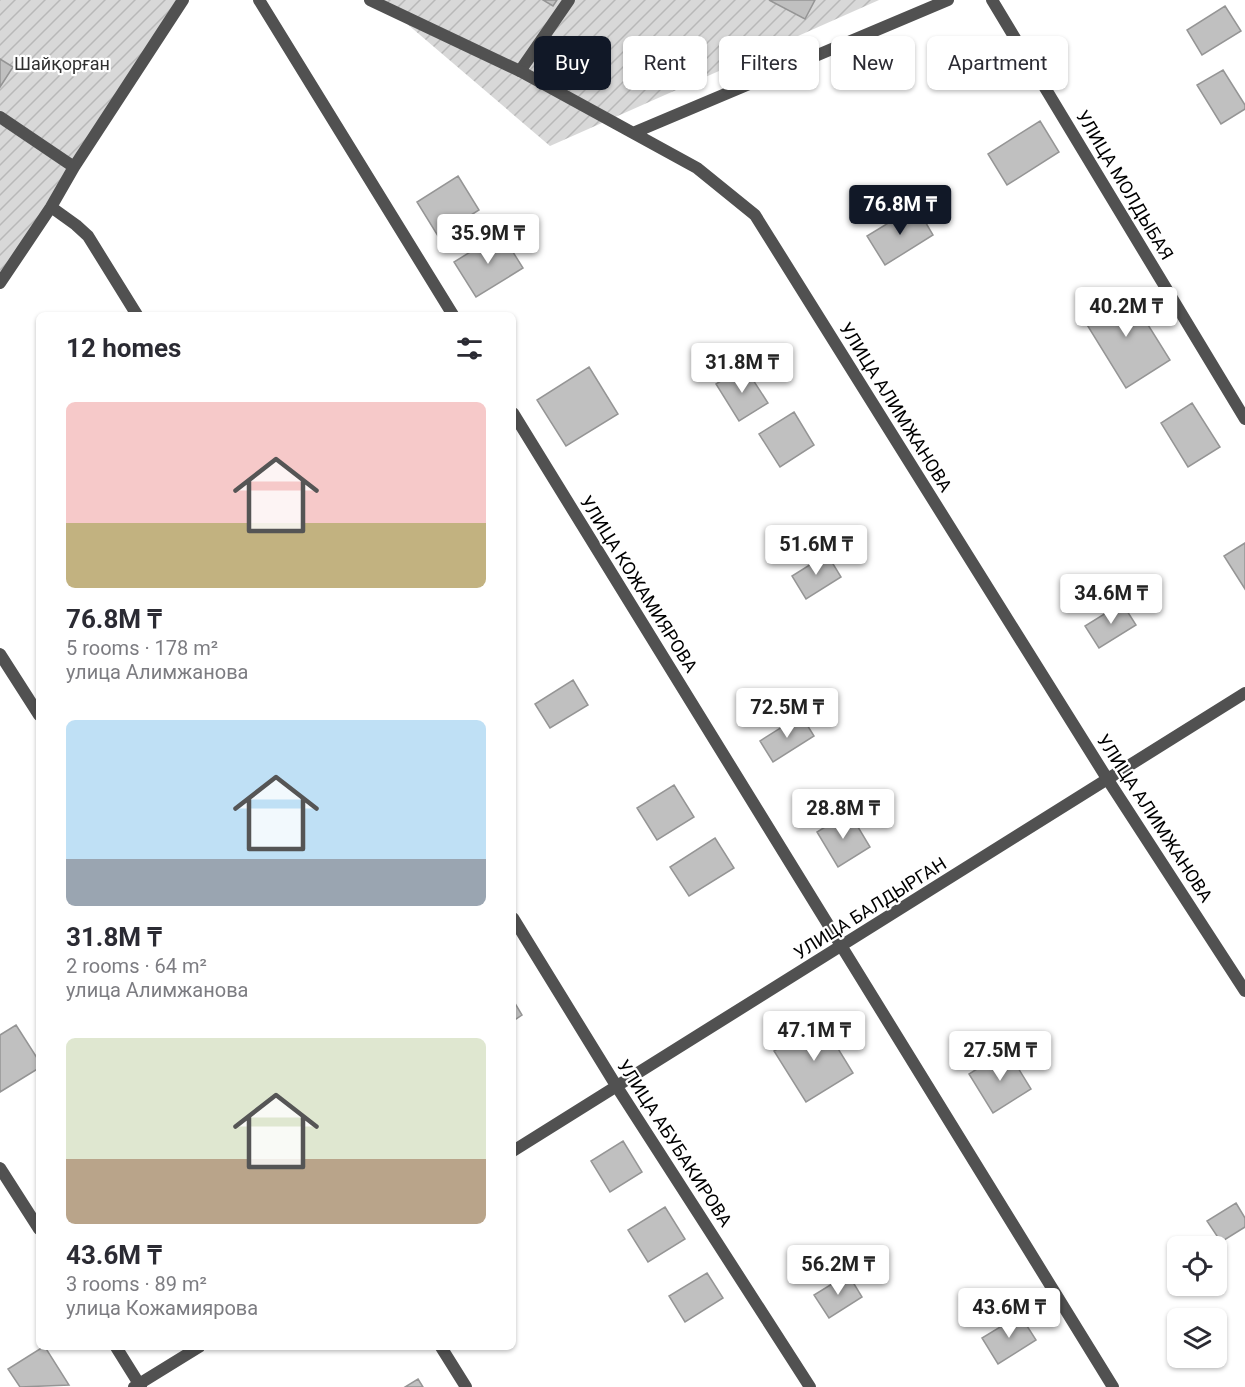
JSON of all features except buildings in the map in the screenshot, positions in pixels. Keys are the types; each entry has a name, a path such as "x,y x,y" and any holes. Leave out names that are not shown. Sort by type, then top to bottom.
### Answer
{"street":[{"path":"0,283 183,0"},
{"path":"260,0 451,312"},
{"name":"УЛИЦА АЛИМЖАНОВА","path":"370,0 520,71 697,168 754,214 1108,780 1245,991"},
{"path":"520,71 569,0"},
{"path":"633,133 948,0"},
{"name":"УЛИЦА МОЛДЫБАЯ","path":"992,0 1245,419"},
{"path":"0,117 74,167"},
{"path":"51,207 88,236 135,312"},
{"name":"УЛИЦА КОЖАМИЯРОВА","path":"516,418 1113,1387"},
{"path":"0,654 36,710"},
{"name":"УЛИЦА БАЛДЫРГАН","path":"516,1149 1245,693"},
{"name":"УЛИЦА АБУБАКИРОВА","path":"516,923 617,1087 810,1387"},
{"path":"0,1168 36,1224"},
{"path":"118,1350 138,1386 193,1350"},
{"path":"443,1350 466,1387"}],"green space":[{"name":"Шайқорған","path":"0,0 176,0 0,279"},
{"path":"379,0 879,0 798,36 719,36 719,71 707,76 707,36 623,36 623,90 676,90 550,146"}]}
